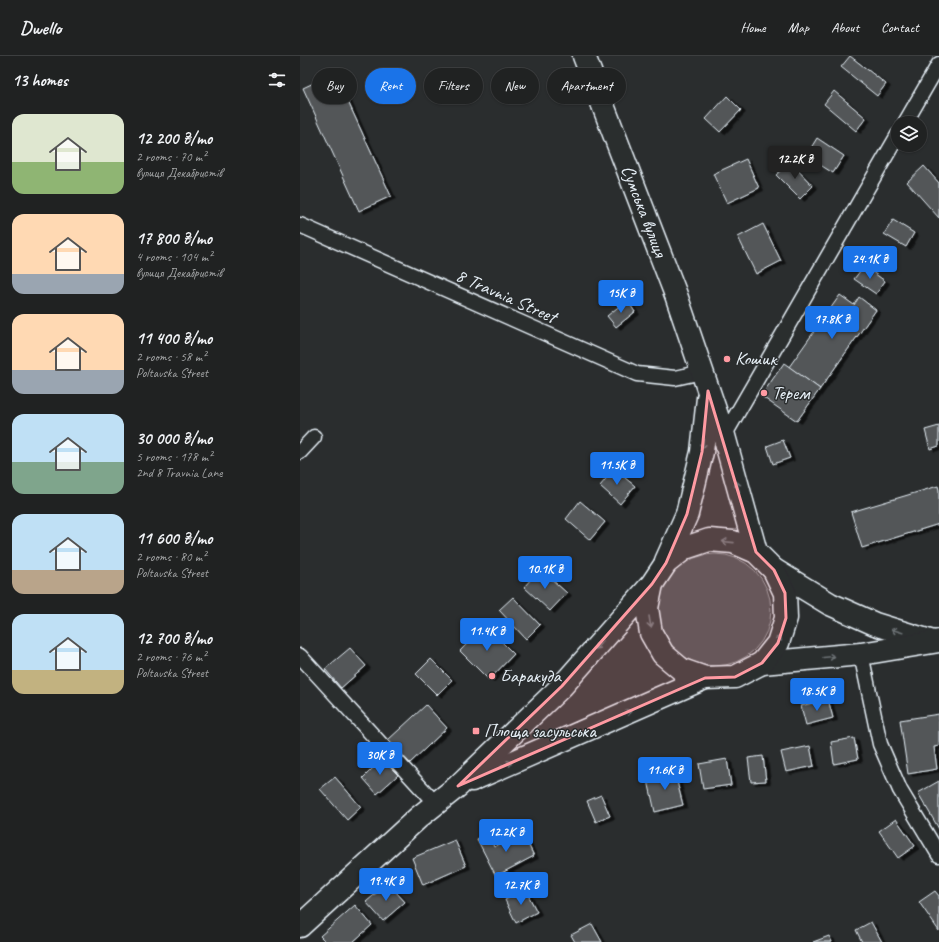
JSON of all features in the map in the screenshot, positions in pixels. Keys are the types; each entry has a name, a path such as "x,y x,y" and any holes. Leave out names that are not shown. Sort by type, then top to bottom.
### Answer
{"main road":[{"name":"Сумська вулиця","path":"584,56 676,295 724,436 756,552"},
{"path":"300,926 418,817 458,786 562,686 652,584 666,563 686,514 699,466 702,452 705,381"},
{"path":"666,563 685,548 709,540 733,542 756,552 774,570 830,604 875,624 937,642"},
{"path":"762,663 778,643 786,618 785,593 774,570"},
{"path":"652,584 647,608 651,632 663,654 682,670 705,678 735,677 762,663 861,654 937,642"},
{"path":"458,786 705,678"}],"street":[{"path":"909,116 939,64"},
{"path":"724,436 891,147"},
{"name":"8 Travnia Street","path":"300,225 637,374 705,381"},
{"path":"300,452 314,437"},
{"path":"861,654 880,744 900,790 939,855"},
{"path":"300,656 436,804"}],"highlighted area":[{"path":"708,391 756,552 774,570 785,593 786,618 778,643 762,663 735,677 705,678 458,786 562,686 652,584 666,563 687,514 702,452"}],"shaded area":[{"path":"715,554 726,555 736,559 746,564 754,571 761,579 766,589 770,599 770,621 766,631 761,641 754,649 746,656 736,661 726,665 715,666 704,665 694,661 684,656 676,649 669,641 664,631 660,621 659,610 660,599 664,589 669,579 676,571 684,564 694,559 704,555"}],"building":[{"path":"850,56 886,84 877,96 841,67"},
{"path":"312,84 312,104 349,104 391,196 359,211 303,88"},
{"path":"834,91 866,118 856,131 824,104"},
{"path":"727,96 741,110 720,132 706,119"},
{"path":"817,138 844,156 833,173 806,156"},
{"path":"746,159 759,188 727,203 713,174"},
{"path":"790,162 813,186 800,199 776,175"},
{"path":"924,166 939,183 939,218 907,182"},
{"path":"893,220 914,233 906,247 884,234"},
{"path":"763,224 781,261 756,274 738,237"},
{"path":"864,266 885,281 876,294 854,279"},
{"path":"840,295 854,305 859,297 876,310 820,389 789,367"},
{"path":"627,300 635,312 616,327 607,316"},
{"path":"784,363 820,389 797,421 761,396"},
{"path":"939,426 939,446 930,449 925,430"},
{"path":"783,440 790,458 773,464 767,446"},
{"path":"614,469 635,486 620,504 600,486"},
{"path":"938,486 939,524 862,548 851,512"},
{"path":"580,501 605,522 590,540 566,519"},
{"path":"540,569 567,593 550,611 524,587"},
{"path":"513,597 540,625 526,639 499,610"},
{"path":"485,625 514,654 489,680 460,651"},
{"path":"350,648 366,666 341,688 325,669"},
{"path":"431,659 452,680 437,695 416,674"},
{"path":"828,699 833,718 806,725 801,706"},
{"path":"426,705 447,728 410,763 388,740"},
{"path":"939,714 939,746 934,747 937,769 908,774 900,720"},
{"path":"854,738 858,759 834,764 831,742"},
{"path":"810,746 814,766 786,772 781,752"},
{"path":"763,756 766,781 751,782 748,758"},
{"path":"382,759 398,775 377,794 363,778"},
{"path":"727,759 731,785 703,789 699,764"},
{"path":"674,770 683,805 655,812 647,776"},
{"path":"335,777 361,807 347,820 320,789"},
{"path":"939,781 939,829 918,793"},
{"path":"601,795 610,816 596,822 587,801"},
{"path":"896,819 915,846 898,858 879,831"},
{"path":"522,832 534,856 496,876 477,839 488,833 494,847"},
{"path":"455,840 466,866 423,885 412,858"},
{"path":"388,883 405,902 383,921 366,902"},
{"path":"525,889 537,912 516,923 505,900"},
{"path":"935,891 939,896 939,931 919,902"},
{"path":"355,905 372,925 353,942 326,942 320,936"},
{"path":"871,922 882,942 862,942 856,930"},
{"path":"592,924 602,942 575,942 571,935"},
{"path":"829,936 832,942 813,942"}],"place":[{"name":"Кошик","path":"727,359"},
{"name":"Терем","path":"764,393"},
{"name":"Баракуда","path":"492,676"},
{"name":"Площа засульська","path":"476,731"}]}
